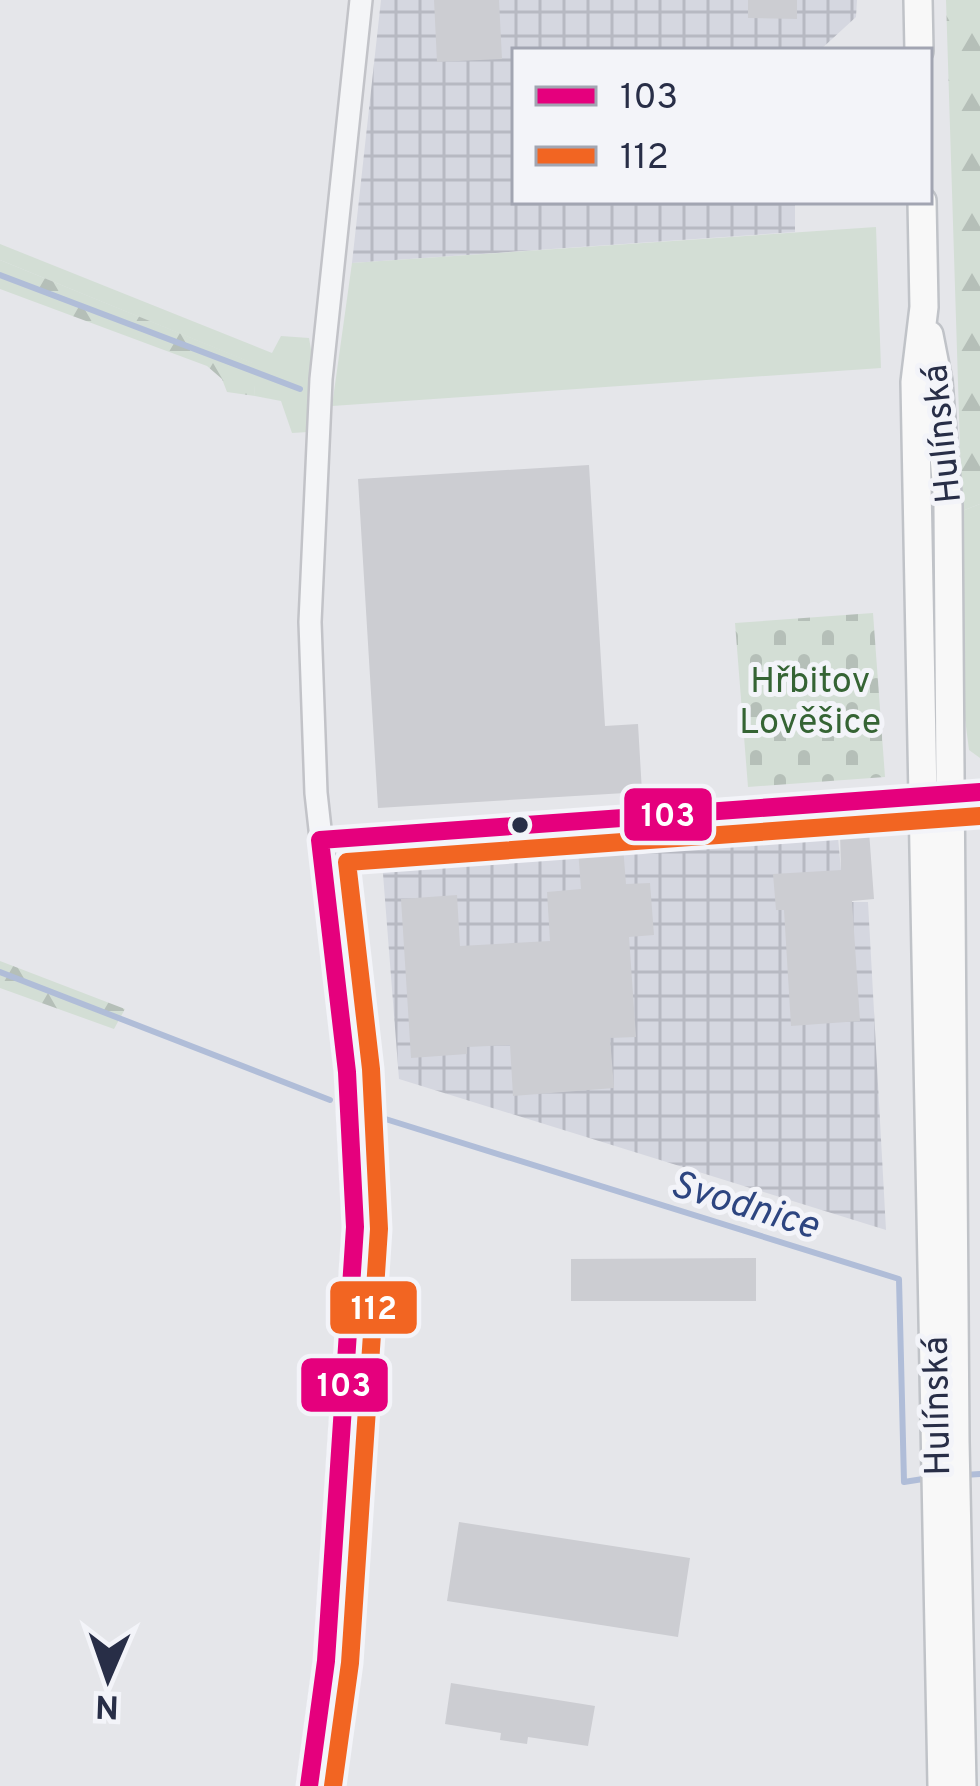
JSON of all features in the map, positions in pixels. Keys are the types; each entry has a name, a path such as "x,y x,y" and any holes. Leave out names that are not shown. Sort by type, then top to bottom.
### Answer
{"main road":[{"path":"918,0 919,48"},
{"name":"Hulínská","path":"922,204 924,307 915,382 942,1786"},
{"name":"Hulínská","path":"924,307 938,382 966,793 955,1442 962,1786"}],"street":[{"path":"309,1786 326,1661 355,1227 347,1072 320,840 310,674 315,478 361,0"},
{"path":"320,840 966,793"}],"shaded area":[{"path":"381,0 857,0 856,17 822,48 512,48 512,204 795,204 795,232 352,263"},
{"path":"837,827 844,902 868,902 886,1230 399,1079 382,861"}],"green space":[{"path":"946,0 980,0 980,504 962,511"},
{"path":"876,227 881,368 332,406 352,263"},
{"path":"0,244 272,353 281,336 309,338 313,361 308,432 292,433 281,401 255,396 252,363 0,260"},
{"path":"0,260 253,363 255,396 227,392 222,379 207,366 0,289"},
{"path":"980,504 980,758 969,750 965,719 962,511"},
{"name":"Hřbitov Lověšice","path":"873,613 885,777 748,787 735,623"},
{"path":"0,961 125,1009 114,1029 0,988"}],"building":[{"path":"434,0 499,0 502,59 437,62"},
{"path":"748,0 797,0 797,19 748,18"},
{"path":"589,465 605,726 638,724 642,792 378,808 358,479"},
{"path":"869,831 874,899 852,901 860,1021 791,1026 784,910 776,910 773,874 841,870 840,833"},
{"path":"623,846 626,884 650,883 654,935 629,937 636,1037 610,1038 614,1088 513,1096 510,1045 467,1047 467,1054 411,1058 401,899 457,895 460,946 550,941 547,892 581,889 578,849"},
{"path":"756,1258 756,1301 571,1301 571,1259"},
{"path":"459,1522 690,1558 678,1637 447,1601"},
{"path":"451,1683 595,1706 588,1746 528,1737 527,1744 500,1740 501,1733 445,1724"}],"waterway":[{"path":"0,275 300,389"},
{"name":"Svodnice","path":"0,972 330,1100"},
{"name":"Svodnice","path":"363,1112 899,1279 904,1482 923,1479"},
{"name":"Svodnice","path":"964,1475 980,1474"}],"transit line":[{"name":"103","path":"309,1786 326,1661 355,1227 347,1072 320,840 980,792"},
{"name":"112","path":"333,1786 350,1663 379,1229 371,1069 347,862 980,816"}]}
